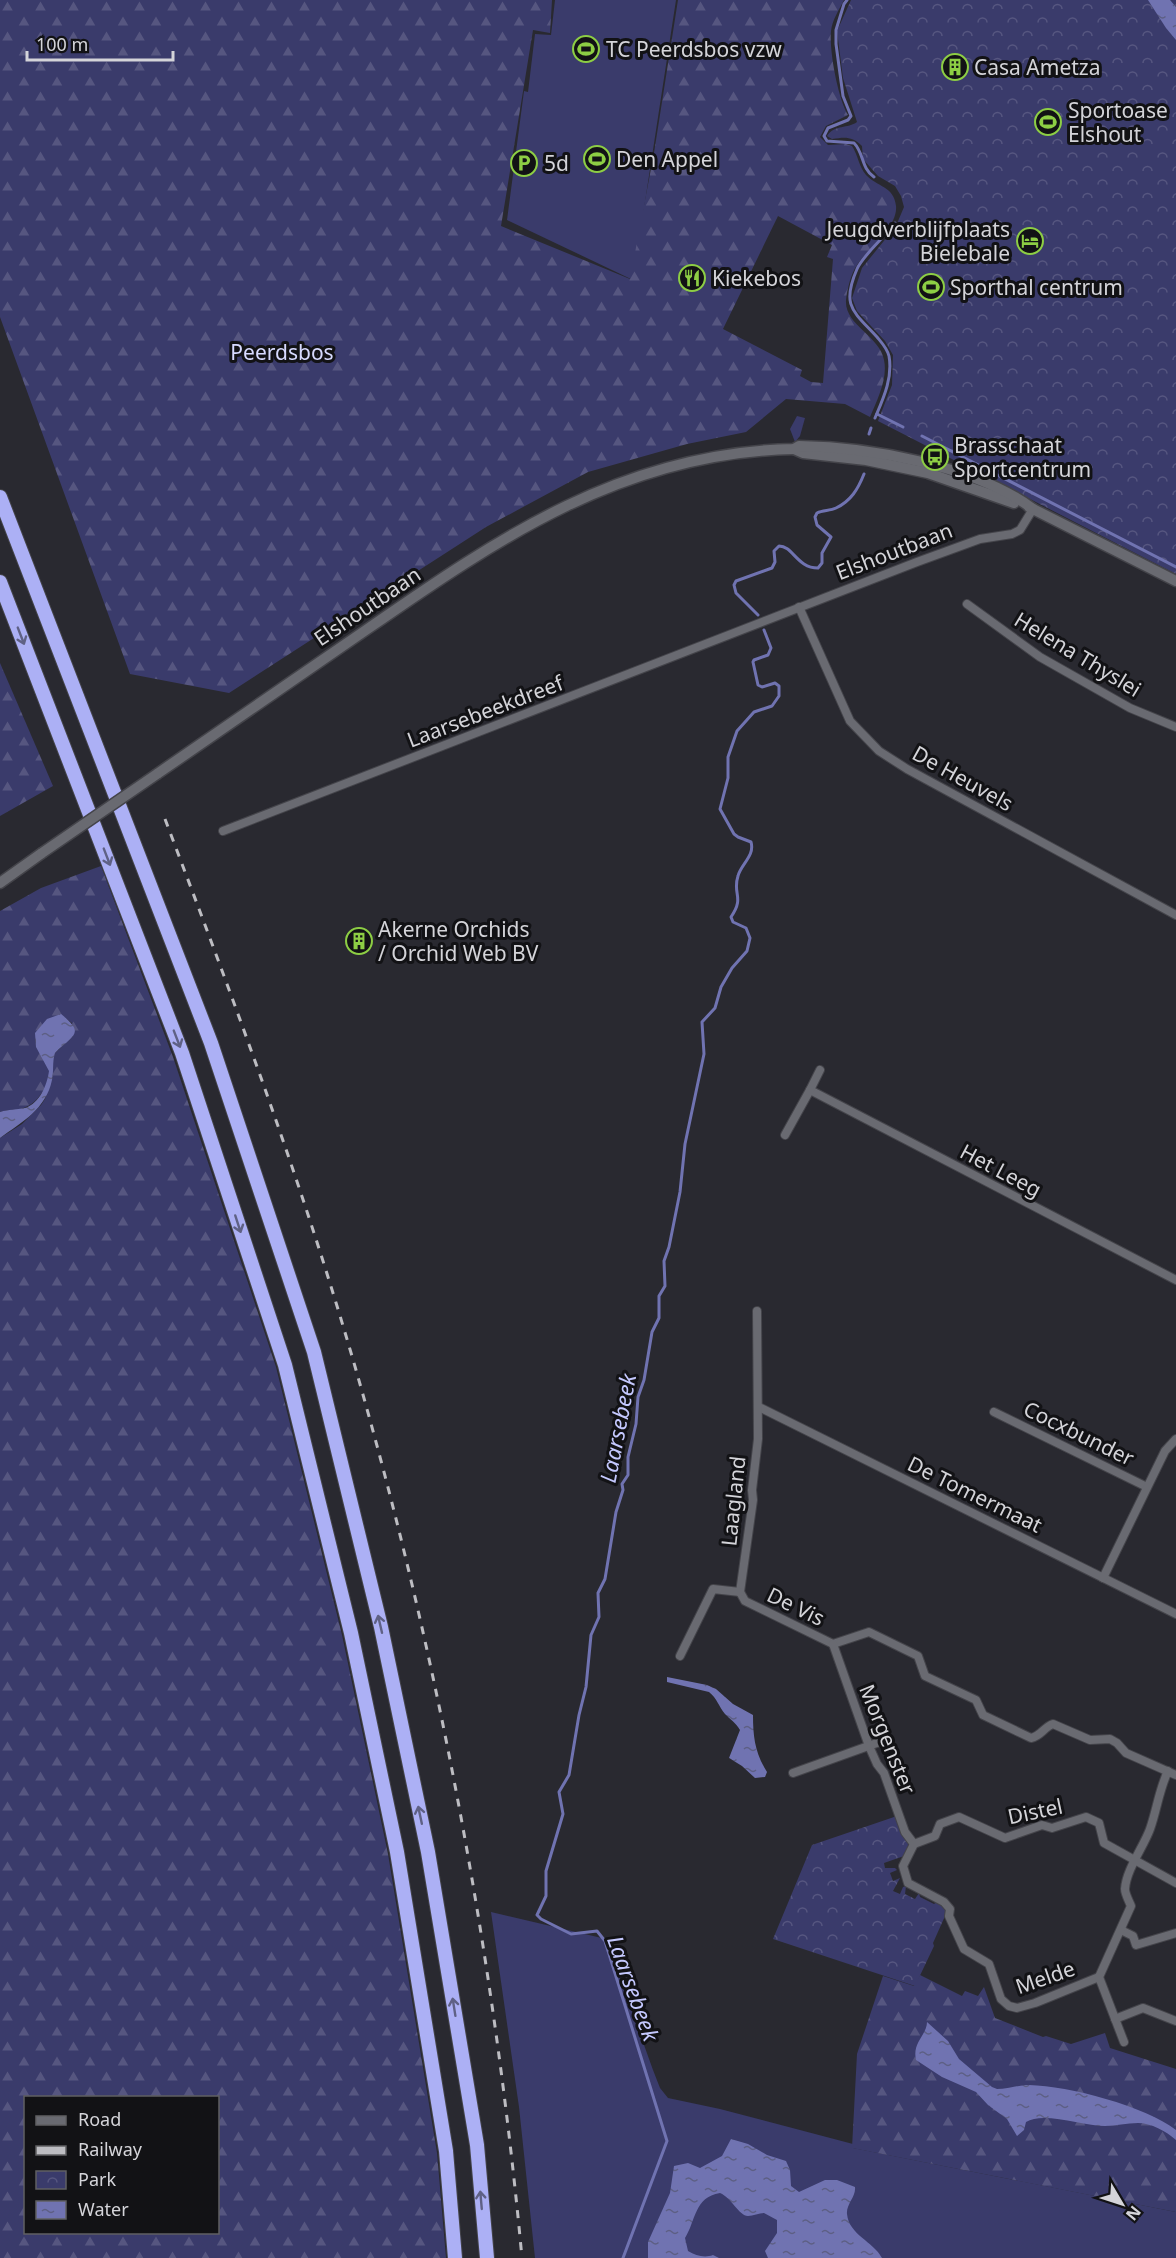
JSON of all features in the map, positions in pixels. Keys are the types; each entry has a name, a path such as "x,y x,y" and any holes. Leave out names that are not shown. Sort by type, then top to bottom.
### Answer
{"highway":[{"path":"0,497 211,1043 314,1352 381,1627 428,1852 477,2145 487,2258"},
{"path":"0,582 182,1053 285,1365 351,1633 397,1852 446,2151 455,2258"}],"main road":[{"name":"Elshoutbaan","path":"0,883 483,551 557,509 597,491 664,468 730,454 794,449 800,446 840,447 900,457 993,486 1018,498 1033,509 1176,581"}],"street":[{"name":"Elshoutbaan","path":"759,623 965,544 1011,534 1020,530 1033,509"},
{"name":"Helena Thyslei","path":"967,604 1040,657 1130,708 1176,727"},
{"name":"De Heuvels","path":"799,607 850,722 879,751 1176,915"},
{"name":"Laarsebeekdreef","path":"223,831 759,623"},
{"path":"785,1136 819,1070"},
{"name":"Het Leeg","path":"810,1090 1176,1280"},
{"name":"Laagland","path":"740,1592 753,1500 752,1490 758,1439 757,1311"},
{"name":"De Tomermaat","path":"759,1407 1176,1614"},
{"name":"Cocxbunder","path":"994,1412 1147,1487"},
{"path":"1103,1578 1165,1451 1176,1439"},
{"path":"680,1656 713,1589 740,1592"},
{"name":"De Vis","path":"740,1592 745,1601 833,1644 869,1632 918,1656 925,1676 976,1700 983,1715 1031,1738 1038,1737 1053,1724 1090,1740 1110,1739 1118,1743 1126,1753 1172,1773"},
{"name":"Morgenster","path":"833,1644 869,1746 884,1773 904,1832 914,1844"},
{"path":"793,1773 888,1739"},
{"path":"1124,2042 1099,1977 1131,1906 1125,1890 1135,1860 1151,1828 1152,1816 1160,1798 1160,1787 1172,1773"},
{"name":"Distel","path":"914,1844 935,1836 940,1824 959,1817 1005,1838 1042,1825 1052,1828 1086,1817 1099,1823 1104,1843 1176,1883"},
{"name":"Melde","path":"914,1844 903,1866 908,1883 944,1902 950,1909 949,1916 964,1948 989,1964 1001,1999 1009,2006 1017,2008 1035,2003 1099,1977"},
{"path":"1120,1930 1133,1936 1136,1945 1176,1933"},
{"path":"1115,2019 1143,2008 1176,2020"}],"green space":[{"name":"Peerdsbos","path":"0,0 552,0 550,33 533,30 501,226 630,279 654,153 678,0 844,0 833,23 831,40 838,86 848,115 826,126 820,137 828,145 852,146 866,175 892,194 896,206 892,222 855,268 846,300 851,317 876,344 884,360 883,382 870,417 845,404 786,399 746,432 687,444 588,472 486,527 229,693 130,674 0,317","holes":["778,216 832,245 827,257 833,259 823,383 811,382 800,376 802,370 723,329"]},
{"path":"555,0 676,0 633,280 507,220 524,91 528,92 535,34 551,35"},
{"path":"851,0 1176,0 1176,574 878,421 892,385 893,355 885,341 857,311 852,298 862,268 896,226 904,207 895,186 878,176 863,159 862,146 852,139 832,139 827,136 838,128 857,122 843,78 837,31"},
{"path":"797,416 805,418 800,436 795,442 790,429"},
{"path":"0,663 53,786 0,816"},
{"path":"101,866 173,1057 276,1367 342,1635 388,1854 437,2153 446,2258 0,2258 0,1138 22,1124 41,1105 53,1076 52,1063 55,1053 73,1036 72,1023 60,1014 35,1039 49,1069 48,1080 43,1090 32,1104 25,1108 0,1112 0,911 41,888"},
{"path":"897,1816 910,1847 904,1856 884,1863 885,1868 897,1870 890,1873 893,1881 900,1878 893,1891 900,1894 906,1886 905,1894 915,1899 919,1893 920,1897 934,1904 937,1902 944,1905 947,1915 915,1986 773,1939 812,1845"},
{"path":"491,1912 606,1939 660,2088 668,2098 720,2109 853,2144 853,2148 1176,2212 1176,2258 535,2258 519,2107"},
{"path":"920,1975 962,1996 965,1991 978,1996 984,1987 995,2018 1043,2037 1071,2044 1105,2033 1110,2048 1176,2069 1176,2212 852,2148 857,2054 883,1976 914,1986"}],"water":[{"path":"1148,0 1170,0 1176,7 1176,40 1166,28"},
{"path":"61,1014 75,1030 71,1038 55,1053 53,1077 49,1090 32,1114 0,1138 0,1112 30,1106 42,1093 49,1071 36,1047 35,1033 47,1019"},
{"path":"667,1677 707,1685 753,1715 756,1745 767,1772 765,1777 755,1778 729,1758 740,1730 725,1714 712,1694 667,1682"},
{"path":"927,2022 948,2041 959,2059 992,2087 997,2089 1025,2085 1046,2086 1106,2099 1162,2121 1176,2130 1176,2140 1158,2128 1143,2123 1105,2126 1053,2118 1033,2119 1026,2122 1024,2130 1017,2136 1007,2119 988,2105 976,2092 942,2077 916,2060 916,2048"},
{"path":"731,2139 786,2161 790,2170 791,2186 799,2192 825,2180 837,2180 855,2187 847,2210 849,2221 857,2233 882,2258 768,2258 765,2251 777,2233 777,2220 764,2213 745,2215 720,2193 711,2195 700,2205 685,2238 688,2251 701,2256 713,2255 719,2258 648,2258 648,2242 670,2193 674,2166 688,2163 700,2168 722,2156"}],"waterway":[{"name":"Laarsebeek","path":"847,0 836,30 836,44 843,96 851,116 848,120 828,128 824,136 827,141 854,143 867,169 874,177"},
{"name":"Laarsebeek","path":"875,418 890,372 889,356 887,350 856,314 850,300 850,292 852,281 860,264 895,223"},
{"path":"877,414 903,427"},
{"name":"Laarsebeek","path":"869,434 871,428"},
{"path":"922,436 1176,567"},
{"name":"Laarsebeek","path":"758,615 736,593 734,585 736,581 772,568 775,562 774,551 779,546 788,549 805,565 818,568 822,563 822,553 831,537 817,525 815,517 817,513 834,509 846,502 856,490 864,474"},
{"name":"Laarsebeek","path":"623,2258 667,2141 605,1941 597,1931 571,1934 537,1915 546,1896 546,1871 563,1814 559,1792 569,1775 586,1687 591,1635 599,1617 598,1593 605,1579 616,1512 623,1490 622,1484 628,1475 628,1457 636,1424 638,1397 644,1380 652,1332 659,1318 659,1296 665,1286 664,1261 680,1192 685,1144 704,1054 702,1022 715,1008 721,987 732,968 747,951 750,938 746,928 733,922 731,917 738,900 736,887 738,876 751,852 751,842 734,834 720,809 728,778 728,757 737,731 754,712 772,706 779,696 779,686 775,683 762,687 758,685 753,662 768,655 771,648 764,630"}],"railway":[{"path":"165,819 242,1024 290,1161 335,1300 386,1479 438,1699 460,1810 496,2033 522,2258"}],"place":[{"name":"TC Peerdsbos vzw","path":"586,49"},
{"name":"Casa Ametza","path":"955,67"},
{"name":"Sportoase Elshout","path":"1048,122"},
{"name":"Den Appel","path":"597,159"},
{"name":"5d","path":"524,163"},
{"name":"Jeugdverblijfplaats Bielebale","path":"1030,241"},
{"name":"Kiekebos","path":"692,278"},
{"name":"Sporthal centrum","path":"931,287"},
{"name":"Brasschaat Sportcentrum","path":"935,457"},
{"name":"Akerne Orchids / Orchid Web BV","path":"359,941"}]}
